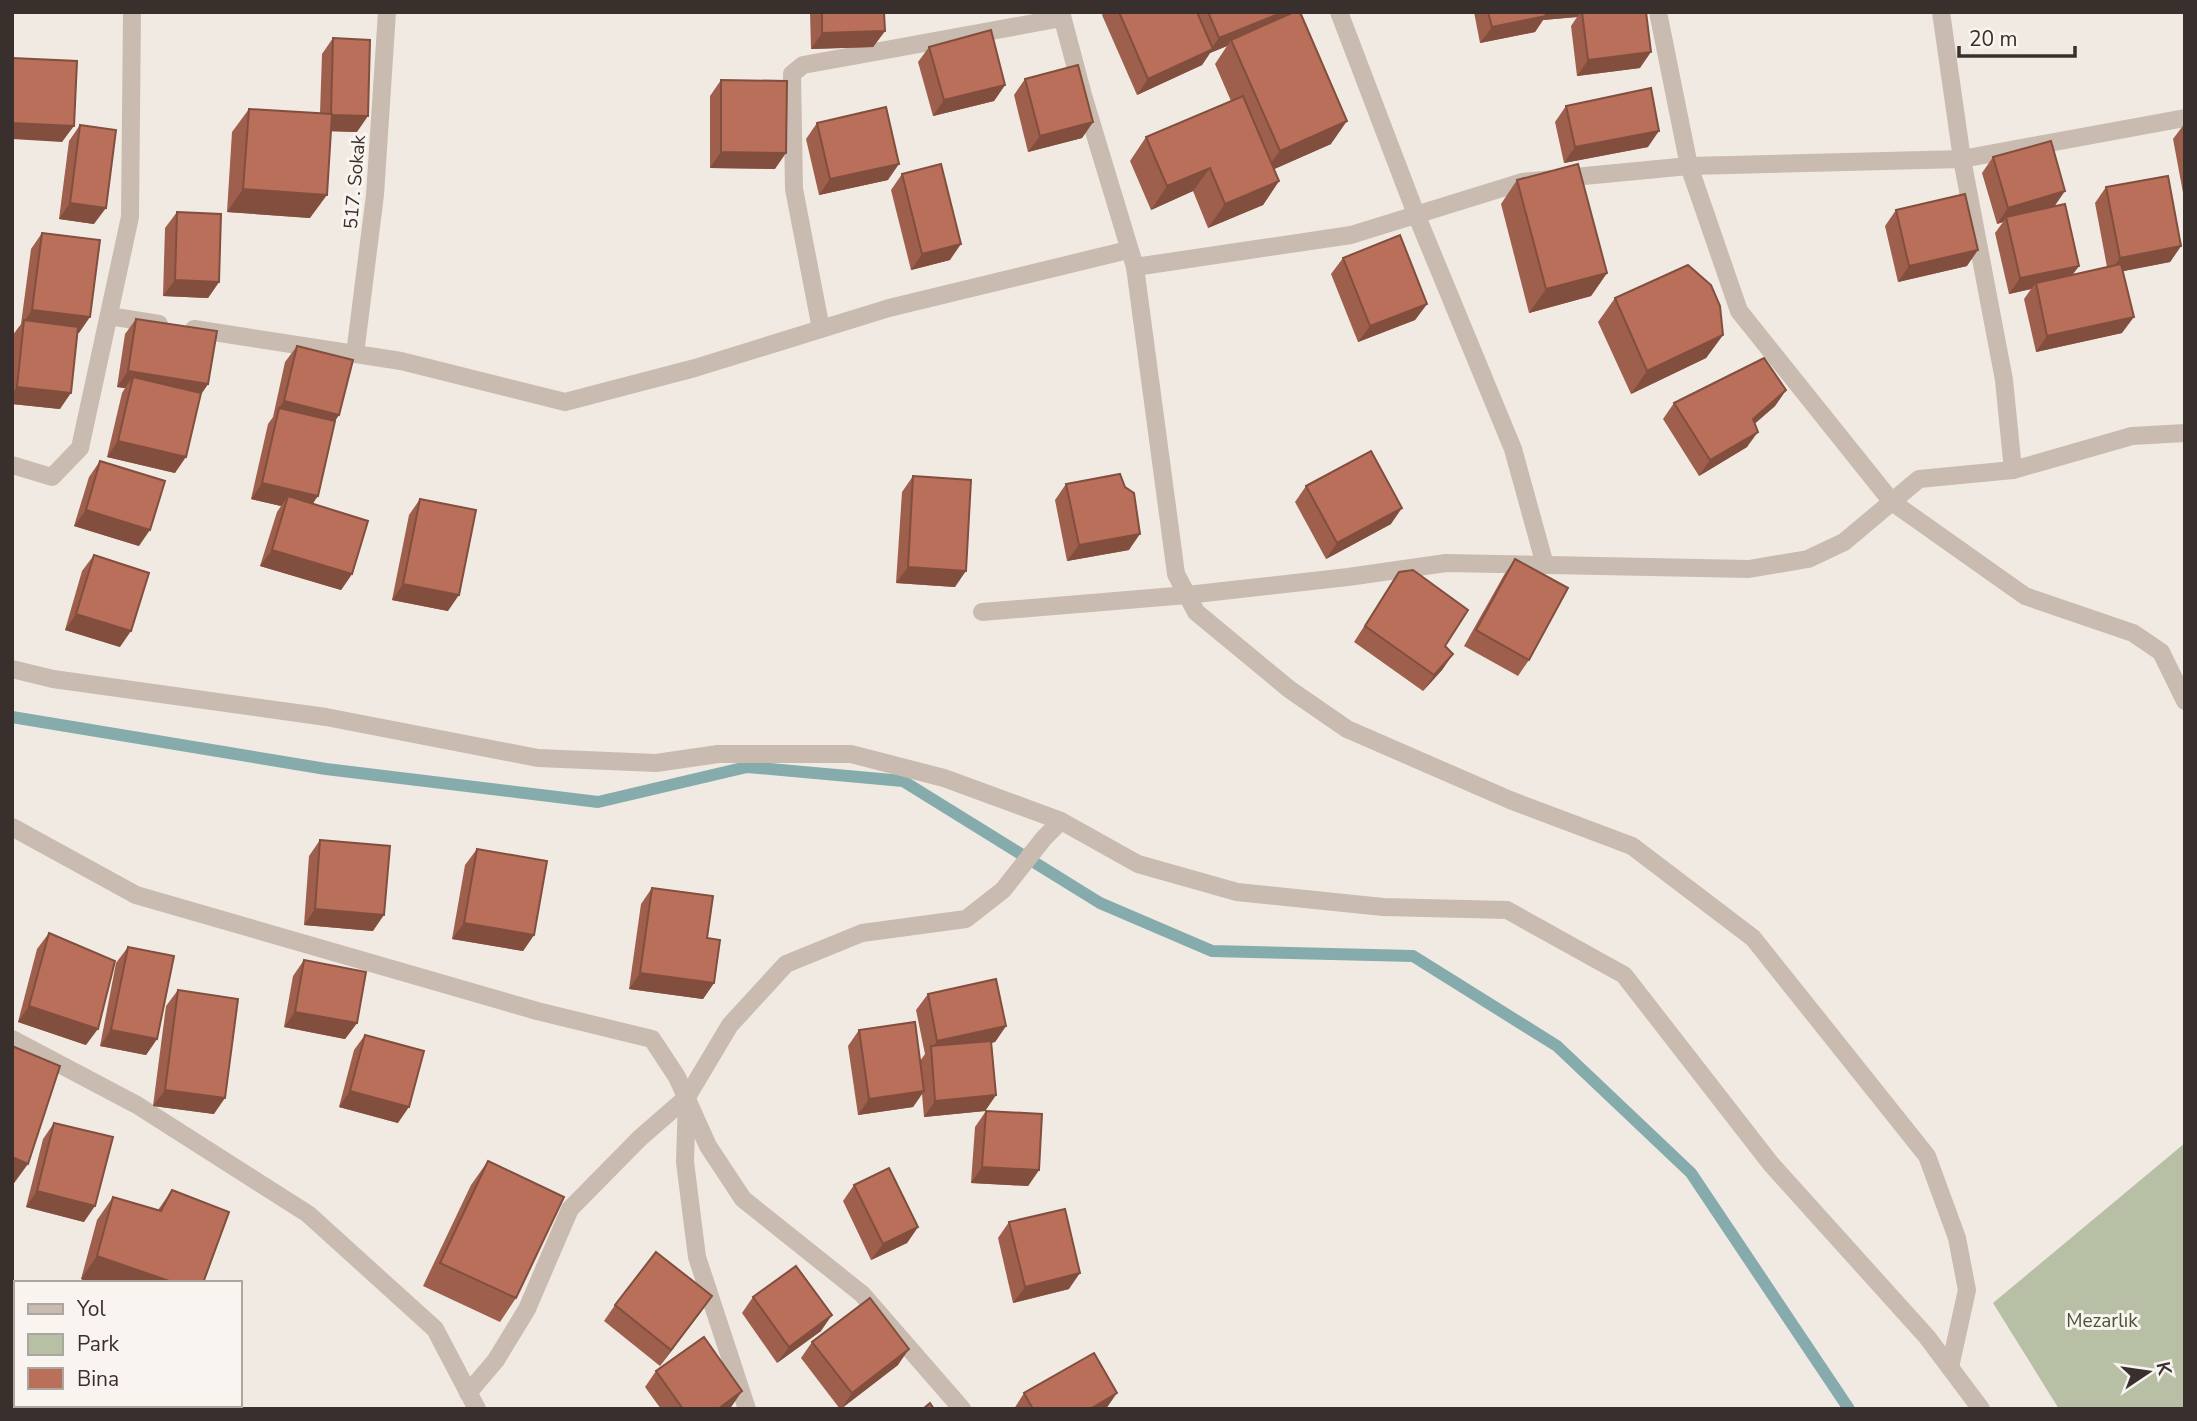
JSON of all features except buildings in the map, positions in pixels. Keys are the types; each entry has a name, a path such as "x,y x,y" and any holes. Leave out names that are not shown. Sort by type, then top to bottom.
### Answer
{"street":[{"path":"12,465 52,477 80,449 130,217 132,12"},
{"name":"517. Sokak","path":"355,354 375,195 387,12"},
{"path":"1339,12 1416,214 1513,449 1545,565"},
{"path":"1658,12 1689,166 1739,311 1892,502 2025,596 2133,633 2161,652 2185,701"},
{"path":"1941,12 1962,159 2004,380 2013,470"},
{"path":"821,329 794,188 792,74 803,65 1061,15 1132,259 1176,574 1196,612 1289,689 1348,729 1510,800 1632,846 1753,938 1927,1156 1957,1238 1966,1290 1950,1367"},
{"path":"108,316 401,361 565,402 695,368 889,308 1132,259 1351,234 1522,182 1689,166 1962,159 2185,118"},
{"path":"982,612 1187,595 1446,563 1749,569 1808,559 1844,542 1919,479 2013,470 2132,436 2185,433"},
{"path":"12,669 53,679 326,718 538,758 656,763 718,754 851,754 944,778 1061,821 1138,864 1237,892 1383,907 1507,910 1624,975 1771,1164 1927,1337 1982,1409"},
{"path":"473,1401 527,1309 570,1209 640,1138 687,1097 730,1026 786,964 862,933 966,919 1003,890 1061,821"},
{"path":"12,827 136,895 537,1011 652,1039 677,1077 708,1146 743,1199 862,1294 962,1409"},
{"path":"12,1039 137,1105 308,1214 435,1329 473,1401"},
{"path":"687,1097 685,1162 697,1257 747,1409"}],"green space":[{"name":"Mezarlık","path":"2185,1143 2185,1409 2059,1409 1993,1303"}],"waterway":[{"path":"12,717 326,769 598,802 747,767 903,781 1100,903 1212,951 1413,956 1557,1046 1691,1173 1849,1409"}]}
